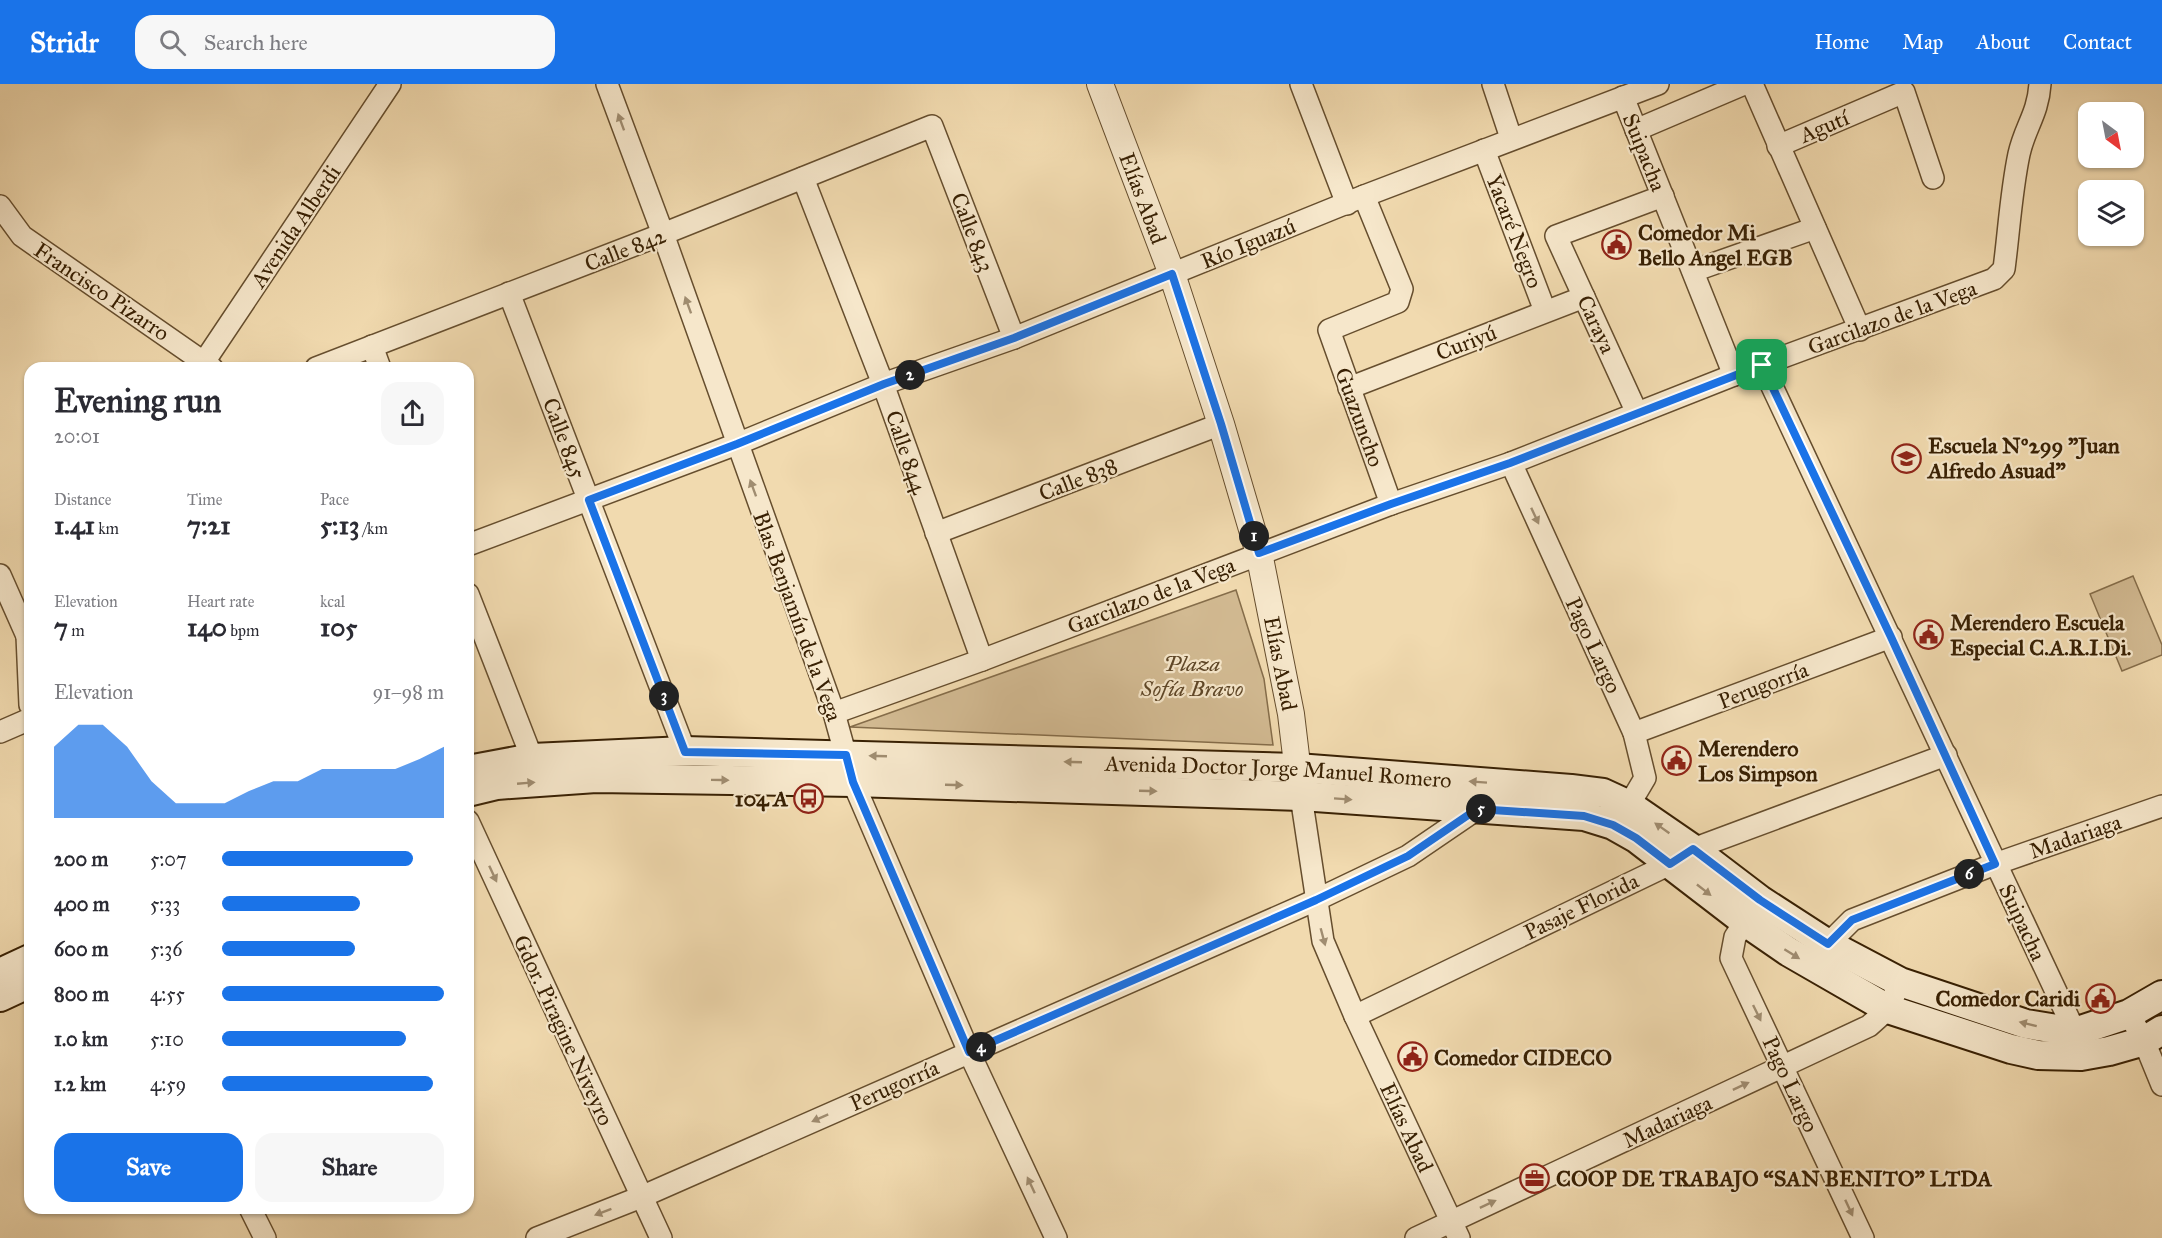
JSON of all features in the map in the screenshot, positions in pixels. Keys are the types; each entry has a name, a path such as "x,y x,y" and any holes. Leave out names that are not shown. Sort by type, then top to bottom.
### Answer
{"main road":[{"name":"Avenida Doctor Jorge Manuel Romero","path":"474,769 532,758 685,752 846,755 1297,768 1603,793 1621,815 1682,856 1752,910 1789,952 1888,1009 2012,1049 2038,1055 2078,1044 2162,995"},
{"name":"Avenida Doctor Jorge Manuel Romero","path":"474,791 497,785 596,778 853,782 1300,796 1584,816 1621,815"},
{"name":"Avenida Doctor Jorge Manuel Romero","path":"1752,910 1828,944 1899,982 2026,1024 2078,1044 2109,1051 2153,1036"},
{"path":"0,973 24,962"},
{"path":"0,997 24,986"}],"street":[{"name":"Avenida Alberdi","path":"208,362 390,84"},
{"name":"Blas Benjamín de la Vega","path":"606,84 663,234 834,713 853,782 969,1052 1056,1238"},
{"name":"Elías Abad","path":"1100,84 1172,274 1221,424 1259,553 1291,714 1300,796 1323,941 1355,1016 1455,1230"},
{"path":"1301,84 1355,200"},
{"path":"1492,84 1511,138"},
{"name":"Río Iguazú","path":"474,543 737,444 884,384 1014,338 1511,138 1658,84"},
{"path":"1636,130 1744,84"},
{"path":"1752,84 1860,330"},
{"name":"Garcilazo de la Vega","path":"834,713 982,660 1391,504 1510,463 1734,375 1994,279 2004,269 2019,154 2035,114 2040,84"},
{"name":"Agutí","path":"1778,146 1904,92 1933,178"},
{"name":"Suipacha","path":"1623,97 1734,375"},
{"name":"Calle 842","path":"331,362 663,234 932,126"},
{"name":"Calle 843","path":"932,126 1014,338"},
{"name":"Yacaré Negro","path":"1484,150 1545,311"},
{"name":"Calle 844","path":"802,178 884,384 982,660"},
{"name":"Caraya","path":"1637,413 1556,236 1663,196"},
{"name":"Guazuncho","path":"1355,200 1402,289 1398,302 1329,330 1391,504"},
{"name":"Francisco Pizarro","path":"0,206 22,236 202,362"},
{"path":"1693,271 1815,228"},
{"name":"Calle 845","path":"509,293 685,752"},
{"name":"Curiyú","path":"1349,388 1584,297"},
{"path":"372,345 378,362"},
{"name":"Suipacha","path":"1762,365 1946,755 2078,1044"},
{"name":"Calle 838","path":"936,533 1221,424"},
{"name":"Pago Largo","path":"1510,463 1634,733 1645,778 1621,815"},
{"path":"0,575 24,624"},
{"path":"474,609 532,758"},
{"name":"Perugorría","path":"1634,733 1891,637"},
{"path":"0,732 24,721"},
{"name":"Pasaje Florida","path":"1355,1016 1682,856 1946,755"},
{"name":"Madariaga","path":"1828,944 1852,920 1995,864 2162,806"},
{"name":"Perugorría","path":"537,1238 641,1197 1316,900 1408,856 1477,809"},
{"name":"Gdor. Piragine Niveyro","path":"474,834 661,1238"},
{"name":"Pago Largo","path":"1752,910 1735,937 1731,958 1863,1238"},
{"name":"Madariaga","path":"1416,1238 1455,1230 1869,1026 1888,1009 1899,982"},
{"path":"2129,1014 2153,1036 2162,1085"},
{"path":"253,1214 264,1238"}],"green space":[{"path":"2133,576 2162,645 2162,655 2122,671 2090,594"},
{"name":"Plaza Sofía Bravo","path":"1236,590 1264,679 1273,745 850,727"}],"place":[{"name":"Comedor Mi Bello Angel EGB","path":"1617,245"},
{"name":"Escuela Nº299 \"Juan Alfredo Asuad\"","path":"1907,458"},
{"name":"Merendero Escuela Especial C.A.R.I.Di.","path":"1929,635"},
{"name":"Merendero Los Simpson","path":"1677,761"},
{"name":"104 A","path":"809,798"},
{"name":"Comedor Caridi","path":"2101,998"},
{"name":"Comedor CIDECO","path":"1413,1057"},
{"name":"COOP DE TRABAJO “SAN BENITO” LTDA","path":"1535,1178"}],"route":[{"path":"1172,274 1221,424 1259,553 1510,463 1762,365 1891,637 1995,864 1852,920 1828,944 1760,900 1693,849 1670,864 1636,838 1613,825 1584,816 1477,809 1408,856 1316,900 969,1052 853,782 846,755 685,752 589,500 737,444 884,384 1014,338 1172,274"}]}
